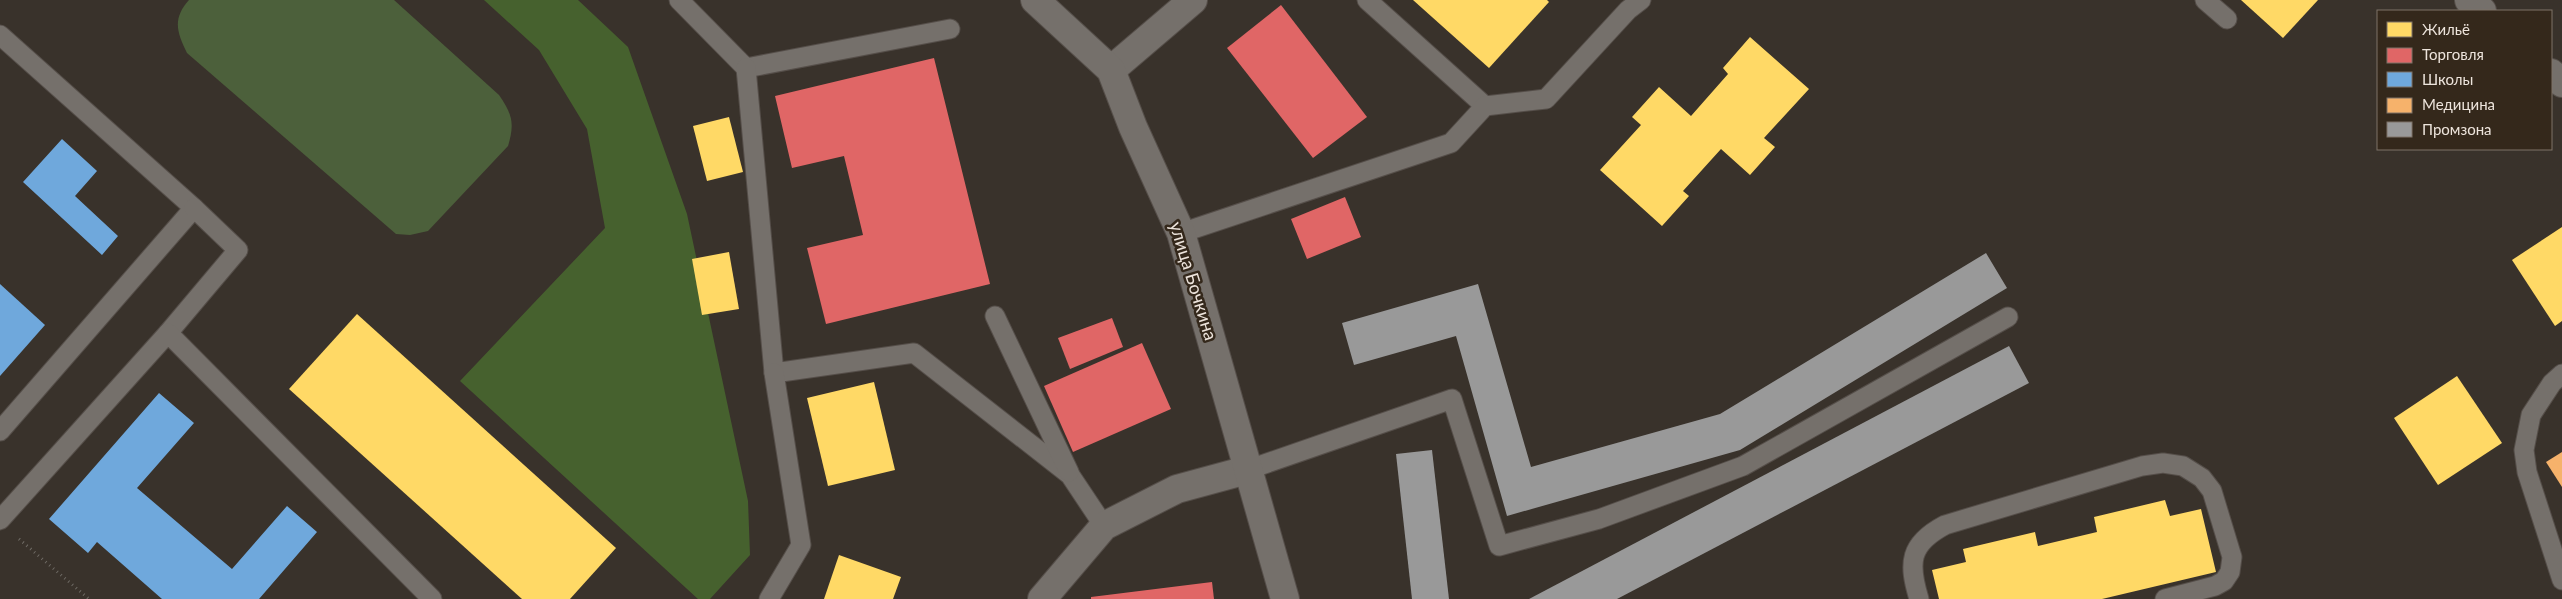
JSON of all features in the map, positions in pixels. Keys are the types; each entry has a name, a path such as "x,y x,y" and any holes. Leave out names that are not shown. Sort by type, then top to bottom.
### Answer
{"main road":[{"name":"улица Бочкина","path":"1035,0 1111,70 1133,126 1182,233 1285,599"},
{"path":"1111,70 1193,0"},
{"path":"2469,0 2481,10"},
{"path":"2552,74 2562,83"},
{"path":"1042,599 1104,526 1178,489 1248,470"}],"lane":[{"path":"679,0 746,68 774,373 800,544 768,599"},
{"path":"1367,0 1485,106"},
{"path":"1182,233 1451,143 1485,106 1546,99 1628,10 1642,0"},
{"path":"2205,0 2226,20"},
{"path":"746,68 950,29"},
{"path":"0,35 194,208 238,250 168,333 0,520"},
{"path":"0,431 194,208"},
{"path":"995,316 1070,475 1104,526"},
{"path":"1248,470 1452,399 1499,546 1599,519 1743,466 2008,317"},
{"path":"168,333 432,599"},
{"path":"774,373 914,353 1070,475"},
{"path":"2562,374 2552,382 2531,415 2524,450 2527,472 2562,580"},
{"path":"1919,599 1912,576 1913,552 1931,533 1945,525 2142,466 2163,463 2183,466 2202,478 2212,491 2232,557 2230,572 2224,581 2215,586 2164,599"}],"path":[{"path":"15,535 89,599"}],"green space":[{"path":"189,0 394,0 499,95 511,119 512,125 508,146 428,231 410,235 396,234 187,53 179,32 178,20 180,13"},
{"path":"484,0 578,0 628,47 687,214 748,501 750,555 710,599 698,599 460,381 605,228 587,129 539,50"}],"building: Жильё":[{"path":"1413,0 1547,0 1549,2 1489,68"},
{"path":"2241,0 2318,0 2283,38"},
{"path":"1750,37 1809,89 1764,138 1775,147 1750,175 1721,149 1683,191 1689,196 1662,226 1600,170 1641,125 1632,117 1659,87 1691,116 1728,74 1723,68"},
{"path":"729,117 743,172 707,181 693,126"},
{"path":"2562,227 2562,321 2555,326 2512,260"},
{"path":"729,252 739,309 702,315 692,259"},
{"path":"357,314 616,548 570,599 522,599 289,389"},
{"path":"2457,376 2502,443 2438,485 2394,418"},
{"path":"874,382 895,470 828,486 807,398"},
{"path":"2165,500 2170,516 2201,509 2216,572 2102,599 1939,599 1932,570 1966,562 1963,549 2035,532 2038,546 2097,532 2094,517"},
{"path":"839,555 901,577 893,599 824,599"}],"building: Торговля":[{"path":"1281,5 1367,117 1313,158 1227,48"},
{"path":"934,58 990,284 826,324 807,248 863,235 844,156 792,168 775,96"},
{"path":"1345,197 1361,237 1307,259 1291,219"},
{"path":"1112,318 1123,347 1070,369 1058,338"},
{"path":"1142,343 1171,409 1073,452 1044,386"},
{"path":"1212,582 1214,599 1091,599 1091,597"}],"building: Школы":[{"path":"62,139 97,171 75,196 118,236 102,255 23,182"},
{"path":"0,284 45,325 0,376"},
{"path":"159,393 194,423 137,488 232,569 287,506 317,532 259,599 162,599 97,542 88,553 49,519"}],"building: Медицина":[{"path":"2562,452 2562,487 2546,462"}],"building: Промзона":[{"path":"1986,253 2007,288 1740,450 1507,516 1456,336 1354,365 1342,323 1478,284 1531,467 1720,414"},
{"path":"2009,346 2029,383 1617,599 1529,599"},
{"path":"1432,450 1449,599 1412,599 1396,454"}]}
